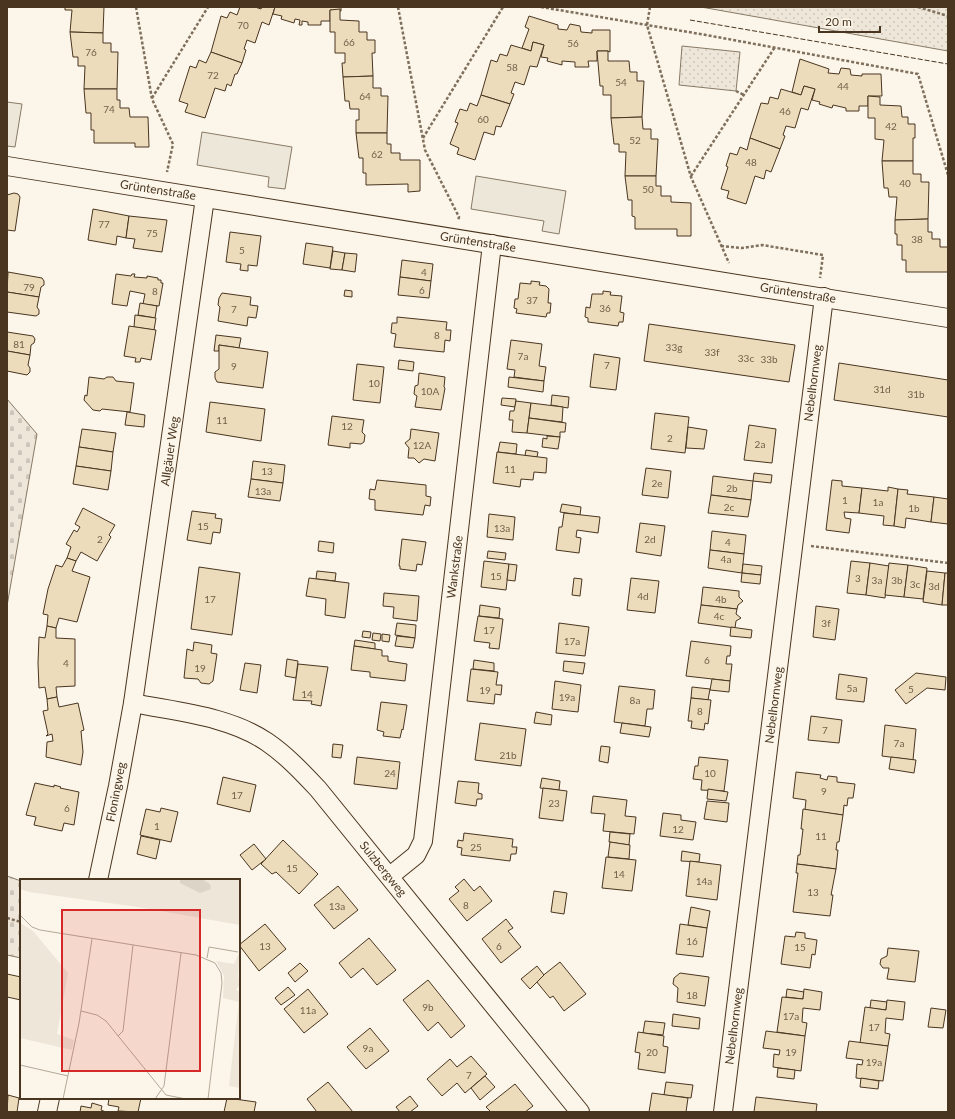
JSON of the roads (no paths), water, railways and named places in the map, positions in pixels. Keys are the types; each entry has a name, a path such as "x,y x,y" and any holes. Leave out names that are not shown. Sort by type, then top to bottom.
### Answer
{"street":[{"name":"Grüntenstraße","path":"7,166 948,318"},
{"name":"Allgäuer Weg","path":"133,703 205,198"},
{"name":"Wankstraße","path":"390,876 416,855 423,841 492,244"},
{"name":"Nebelhornweg","path":"723,1112 824,297"},
{"name":"Sulzbergweg","path":"133,703 214,719 266,741 284,755 318,789 580,1112"},
{"name":"Floningweg","path":"98,879 118,786 133,703"},
{"path":"48,1112 50,1099"}]}
